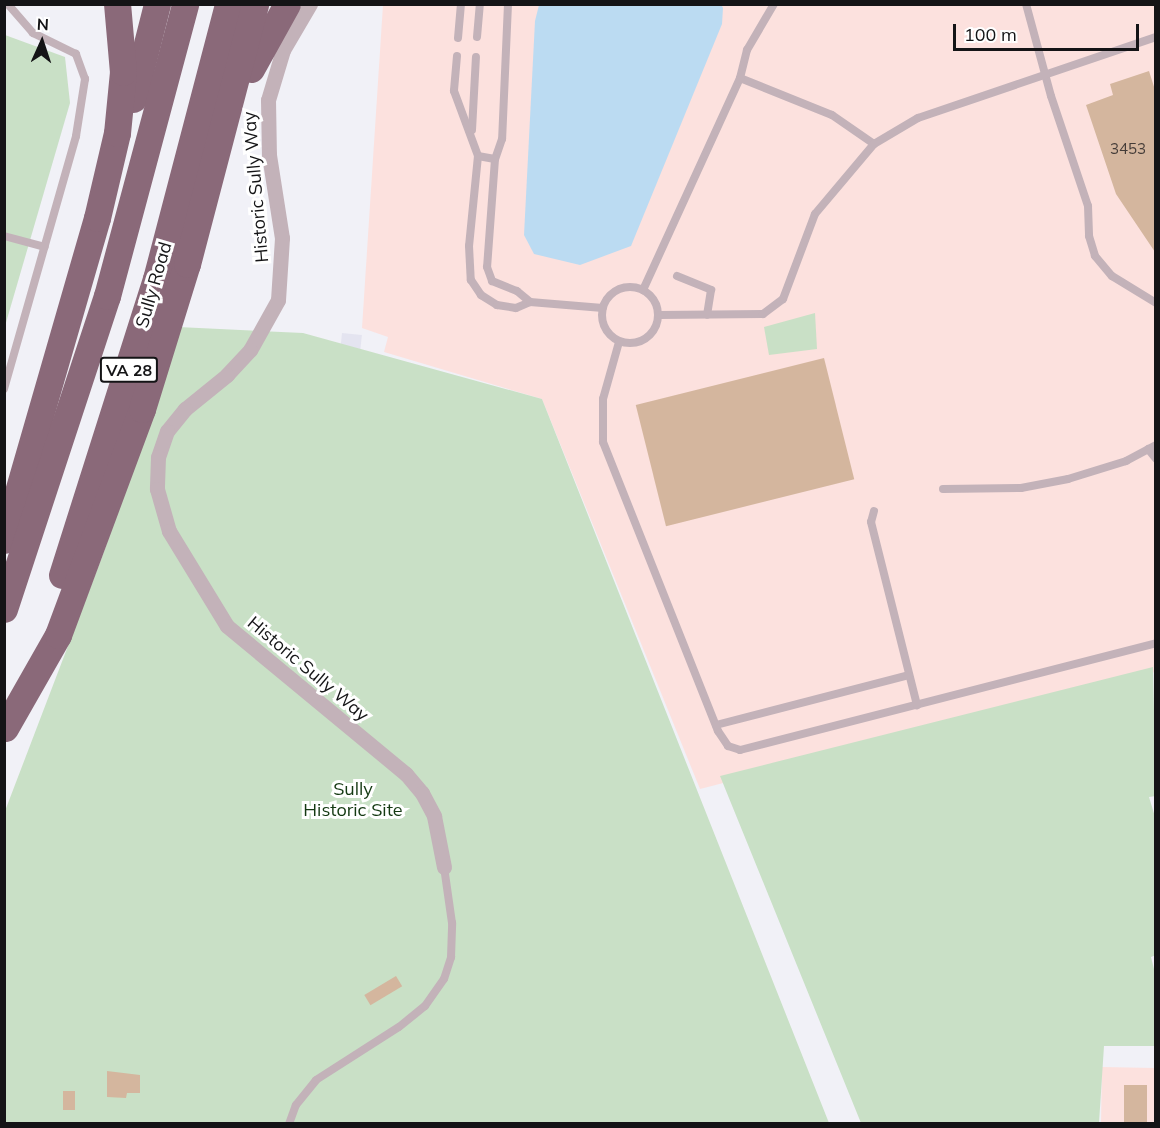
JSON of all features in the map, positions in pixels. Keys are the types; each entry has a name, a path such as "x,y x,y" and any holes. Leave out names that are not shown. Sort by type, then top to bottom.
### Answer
{"highway":[{"path":"97,218 123,91 117,4"},
{"path":"4,540 97,218 117,159 157,4"},
{"name":"VA 28","path":"4,609 97,330 185,4"},
{"name":"Sully Road","path":"5,730 120,398 189,159 228,4"},
{"path":"5,730 58,635 168,332 255,4"},
{"path":"216,157 255,60 287,4"}],"street":[{"name":"Historic Sully Way","path":"310,4 289,36 268,100 269,155 282,238 278,300 250,350 227,375 185,409 167,431 158,457 157,489 170,531 227,626 406,774 422,793 434,816 444,867"}],"lane":[{"path":"4,388 78,126 84,69 73,52 26,28 8,4"},
{"path":"458,38 461,4"},
{"path":"477,37 480,4"},
{"path":"508,4 502,139 495,159 487,267 492,281 517,291 530,302"},
{"path":"643,290 740,78 747,50 774,4"},
{"path":"1026,4 1088,206 1089,236 1095,256 1112,276 1155,303"},
{"path":"659,315 763,314 783,299 815,214 874,144 918,118 1155,37"},
{"path":"457,56 454,91 472,133 478,156 469,246 471,280 481,295 496,305 516,308 530,302 603,308"},
{"path":"472,133 476,57"},
{"path":"740,78 832,115 874,144"},
{"path":"478,156 495,159"},
{"path":"4,236 45,248"},
{"path":"677,276 711,290 707,315"},
{"path":"618,289 643,290 655,300 659,315 658,324 646,339 638,343 619,342 607,332 603,308 618,289"},
{"path":"619,342 603,399 603,442 716,725 728,746 740,750 1155,643"},
{"path":"943,489 1021,488 1068,479 1126,461 1152,447 1155,459"},
{"path":"874,511 871,522 917,705"},
{"path":"716,725 909,675"},
{"path":"289,1124 296,1105 316,1080 399,1027 425,1006 444,979 451,957 452,923 444,867"}],"shaded area":[{"path":"383,5 1155,5 1155,672 700,789 542,399 384,352 388,337 362,328"},
{"path":"342,333 362,335 354,406 335,404"},
{"path":"1102,1067 1155,1068 1154,1124 1101,1124"}],"green space":[{"path":"5,35 65,57 70,103 5,326"},
{"path":"815,313 817,349 769,355 764,327"},
{"name":"Sully Historic Site","path":"178,327 303,333 542,399 829,1123 5,1124 5,811 105,549"},
{"path":"1153,667 1156,796 1149,797 1156,820 1156,955 1151,957 1155,973 1155,1046 1104,1046 1099,1123 861,1123 720,776"}],"water":[{"path":"721,4 723,8 722,24 631,246 580,265 534,254 524,235 535,21 539,5"}],"building":[{"path":"1149,71 1155,90 1155,252 1116,194 1086,105 1113,95 1110,84"},
{"path":"824,358 854,479 666,526 636,405"},
{"path":"396,976 402,986 370,1005 364,995"},
{"path":"107,1071 140,1075 140,1093 127,1093 126,1098 107,1097"},
{"path":"1124,1085 1147,1085 1147,1124 1124,1124"},
{"path":"63,1091 75,1091 75,1110 63,1110"}]}
